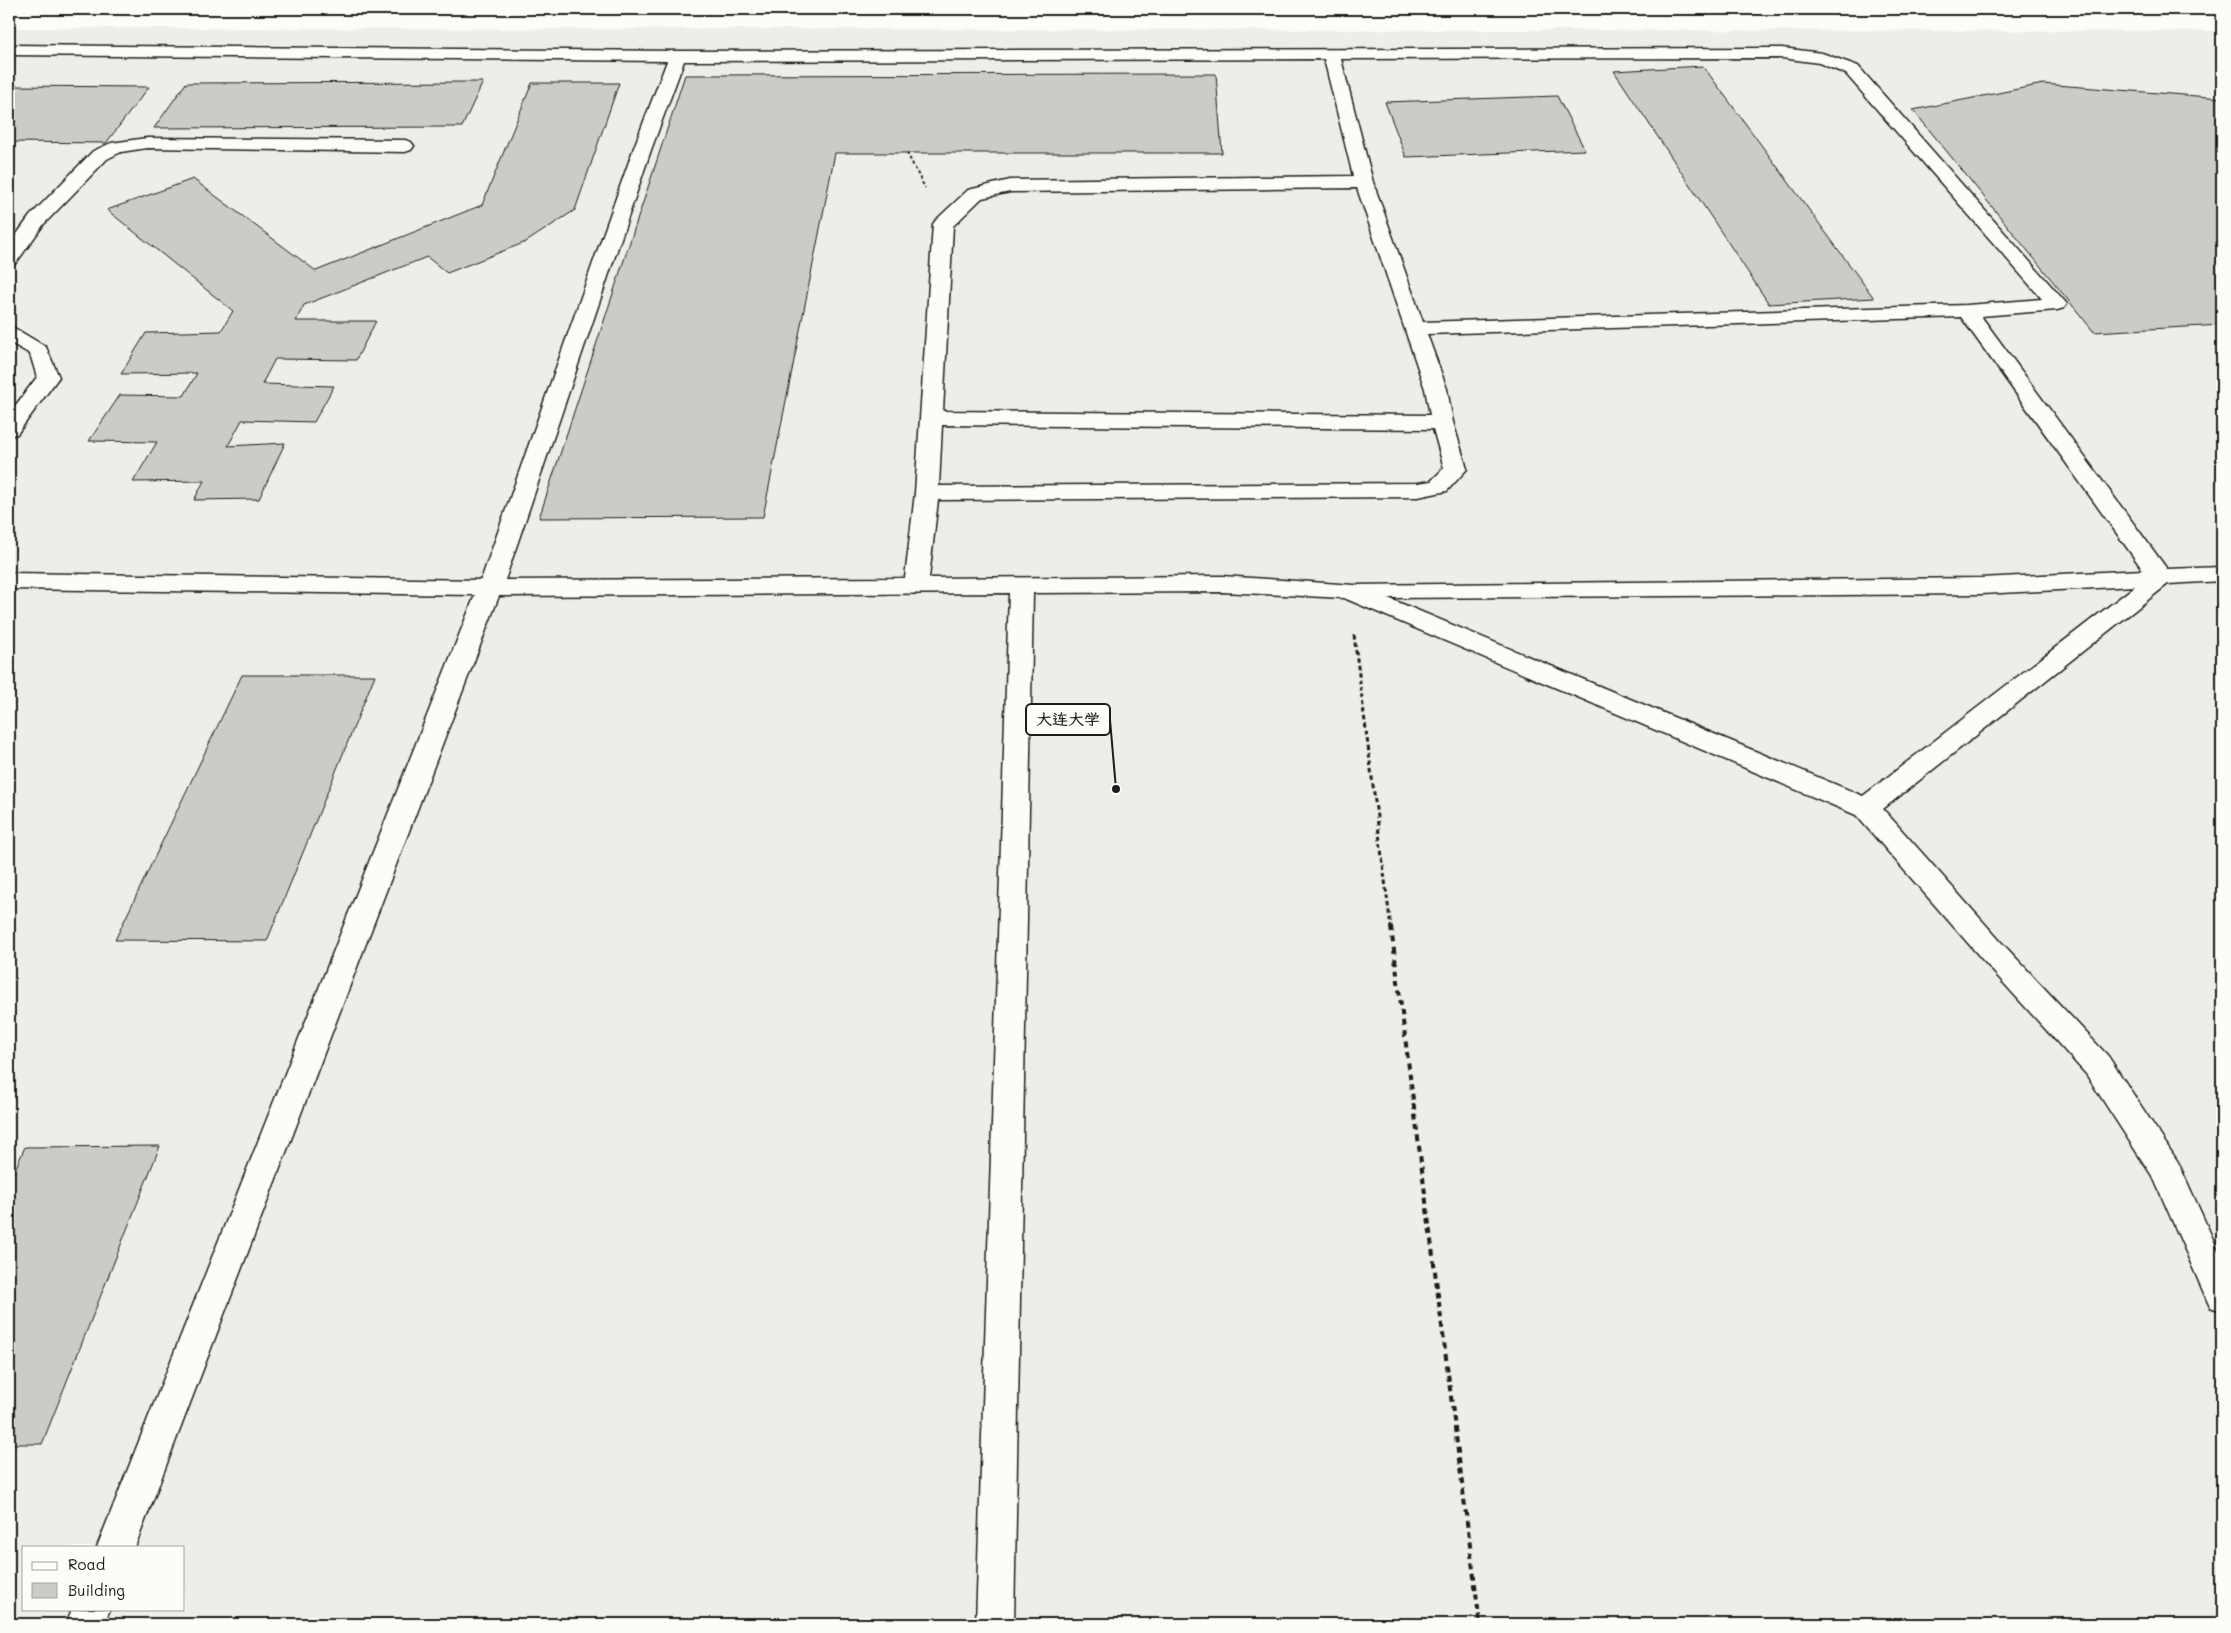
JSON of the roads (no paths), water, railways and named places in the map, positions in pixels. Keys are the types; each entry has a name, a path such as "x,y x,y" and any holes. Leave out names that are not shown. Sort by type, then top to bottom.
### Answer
{"lane":[{"path":"9,50 677,56 1782,53 1822,58 1852,70 2056,304 1966,311 1416,328"},
{"path":"927,492 1418,490 1438,486 1456,469 1442,422 1436,389 1364,182 1331,54"},
{"path":"116,1546 490,588 642,150 677,56"},
{"path":"9,259 43,213 100,155 117,147 146,143 405,146"},
{"path":"916,584 927,492 943,224 975,194 1010,186 1364,182"},
{"path":"1966,311 2162,578"},
{"path":"9,333 39,351 48,377 9,429"},
{"path":"931,418 1442,422"},
{"path":"9,581 490,588 916,584 1222,584 1348,591 1981,586 2222,574"},
{"path":"1866,808 2162,578"},
{"path":"995,1624 1022,585"},
{"path":"1348,591 1866,808 1991,950 2097,1064 2166,1172 2222,1296"},
{"path":"85,1624 91,1610"}],"place":[{"name":"大连大学","path":"1116,789"}]}
